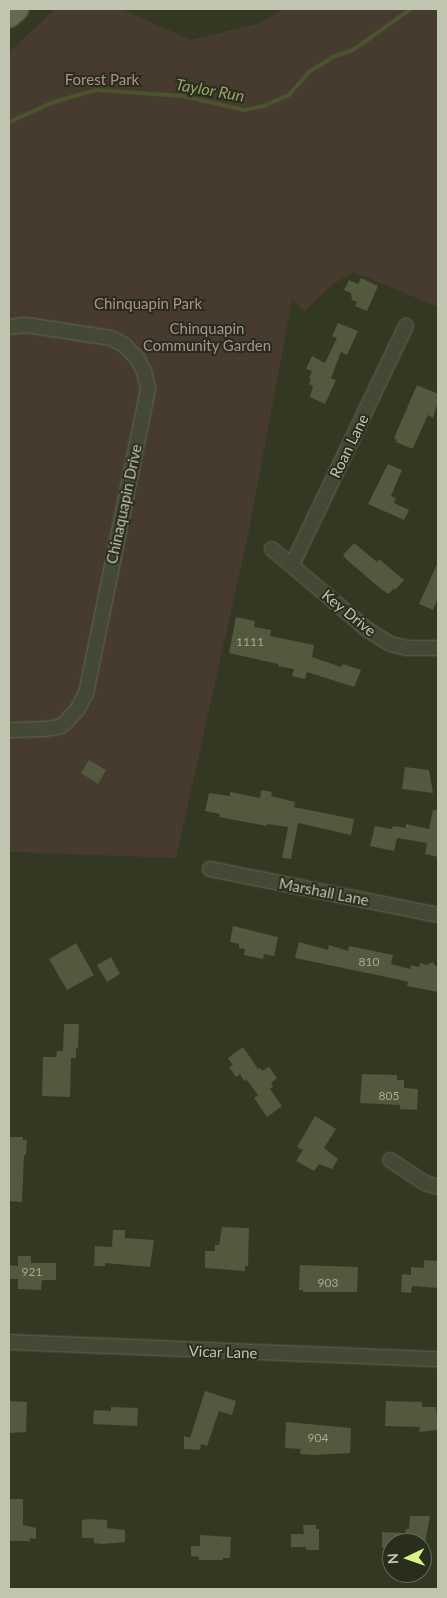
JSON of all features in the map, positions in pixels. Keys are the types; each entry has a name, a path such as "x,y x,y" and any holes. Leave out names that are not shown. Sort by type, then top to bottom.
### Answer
{"main road":[{"path":"9,16 17,9"}],"street":[{"name":"Chinaquapin Drive","path":"9,327 26,325 83,332 111,338 124,345 137,358 144,371 148,390 86,694 78,709 65,724 59,727 9,730"},
{"name":"Roan Lane","path":"292,565 406,326"},
{"name":"Key Drive","path":"272,549 368,630 390,644 407,648 438,648"},
{"name":"Marshall Lane","path":"210,869 438,915"},
{"path":"390,1160 425,1182 438,1187"},
{"name":"Vicar Lane","path":"9,1342 438,1359"}],"green space":[{"name":"Chinquapin Park","path":"55,9 121,9 191,40 260,23 283,9 438,9 438,307 354,272 333,284 305,311 292,300 248,535 176,858 9,852 9,52"}],"building":[{"path":"361,278 378,286 367,311 355,306 357,302 352,300 351,293 344,290 349,280 358,284"},
{"path":"338,323 358,331 347,355 341,352 331,378 336,380 325,404 310,397 313,386 309,384 311,379 309,378 312,371 306,369 312,356 325,363 337,338 332,336"},
{"path":"417,385 438,394 438,401 433,418 428,415 413,448 410,448 396,442 397,440 394,438"},
{"path":"388,464 402,470 391,496 396,498 394,503 409,510 404,520 368,504"},
{"path":"354,543 377,562 379,559 404,580 395,590 394,588 389,594 382,590 346,559 343,555"},
{"path":"438,562 438,598 433,610 419,604"},
{"path":"236,617 255,621 254,627 271,630 270,636 314,645 312,657 341,667 343,664 361,670 354,687 307,672 305,679 292,676 294,669 229,653"},
{"path":"89,760 106,770 98,784 81,773"},
{"path":"405,767 429,770 433,793 402,789"},
{"path":"261,790 272,792 271,796 295,802 294,807 354,819 351,835 298,823 291,859 282,858 288,827 267,824 267,826 219,817 220,814 205,811 209,793 230,796 230,792 260,798"},
{"path":"433,810 438,810 438,857 425,854 427,843 397,838 394,851 370,846 375,826 392,829 393,826 406,828 406,824 429,829"},
{"path":"233,926 278,937 274,956 264,954 263,959 244,955 245,949 239,948 239,944 230,942"},
{"path":"299,942 328,950 329,945 348,951 349,946 393,955 391,964 410,969 411,965 419,967 420,963 427,965 432,962 438,968 438,992 407,986 408,982 401,980 295,958"},
{"path":"76,943 94,975 67,990 49,959"},
{"path":"111,957 120,974 107,982 97,965"},
{"path":"64,1024 79,1024 76,1058 71,1058 70,1097 42,1096 43,1057 56,1057 57,1051 63,1051"},
{"path":"243,1047 258,1069 260,1068 262,1071 269,1067 277,1078 271,1083 273,1087 270,1089 282,1106 267,1117 254,1098 258,1095 246,1079 244,1081 240,1074 236,1077 229,1067 233,1065 228,1058"},
{"path":"362,1074 397,1075 397,1080 404,1080 404,1088 418,1089 417,1110 400,1109 400,1105 360,1103"},
{"path":"315,1116 336,1129 324,1148 338,1159 332,1169 319,1164 314,1171 296,1161 303,1150 297,1147"},
{"path":"9,1137 23,1137 23,1140 27,1140 26,1155 24,1155 22,1202 9,1201"},
{"path":"222,1227 249,1228 248,1266 245,1266 245,1271 205,1268 205,1251 215,1251 215,1245 219,1245"},
{"path":"113,1230 125,1230 125,1238 154,1240 150,1267 105,1263 105,1266 94,1266 95,1246 112,1247"},
{"path":"18,1256 31,1256 31,1263 56,1263 56,1280 42,1280 41,1290 18,1289 18,1279 9,1279 9,1265 18,1266"},
{"path":"424,1260 438,1261 438,1288 412,1286 411,1293 401,1292 402,1274 411,1275 411,1267 424,1268"},
{"path":"300,1265 358,1267 357,1292 303,1292 303,1290 299,1290"},
{"path":"205,1391 236,1401 232,1415 219,1411 207,1446 201,1444 200,1450 184,1449 184,1436 190,1438"},
{"path":"9,1401 27,1402 26,1432 9,1433"},
{"path":"386,1401 422,1402 422,1407 436,1407 438,1430 419,1432 420,1427 385,1426"},
{"path":"111,1407 138,1408 137,1426 93,1424 94,1410 111,1411"},
{"path":"286,1422 351,1428 350,1453 300,1454 301,1449 285,1448"},
{"path":"10,1499 23,1499 23,1525 36,1528 36,1539 30,1538 30,1541 9,1541"},
{"path":"410,1516 430,1516 427,1533 405,1533 406,1529 409,1529"},
{"path":"82,1520 107,1520 107,1528 125,1530 125,1542 102,1544 94,1543 94,1538 82,1538"},
{"path":"303,1525 316,1525 316,1529 319,1529 319,1550 306,1550 306,1547 291,1547 291,1534 304,1534"},
{"path":"200,1535 231,1537 230,1558 223,1558 223,1560 199,1560 199,1557 191,1556 191,1546 200,1546"}],"waterway":[{"name":"Taylor Run","path":"9,122 54,102 96,90 183,96 244,110 264,106 289,95 310,71 335,56 353,50 411,9"}],"park label":[{"name":"Forest Park","path":"102,80"},
{"name":"Chinquapin Community Garden","path":"207,336"}]}
